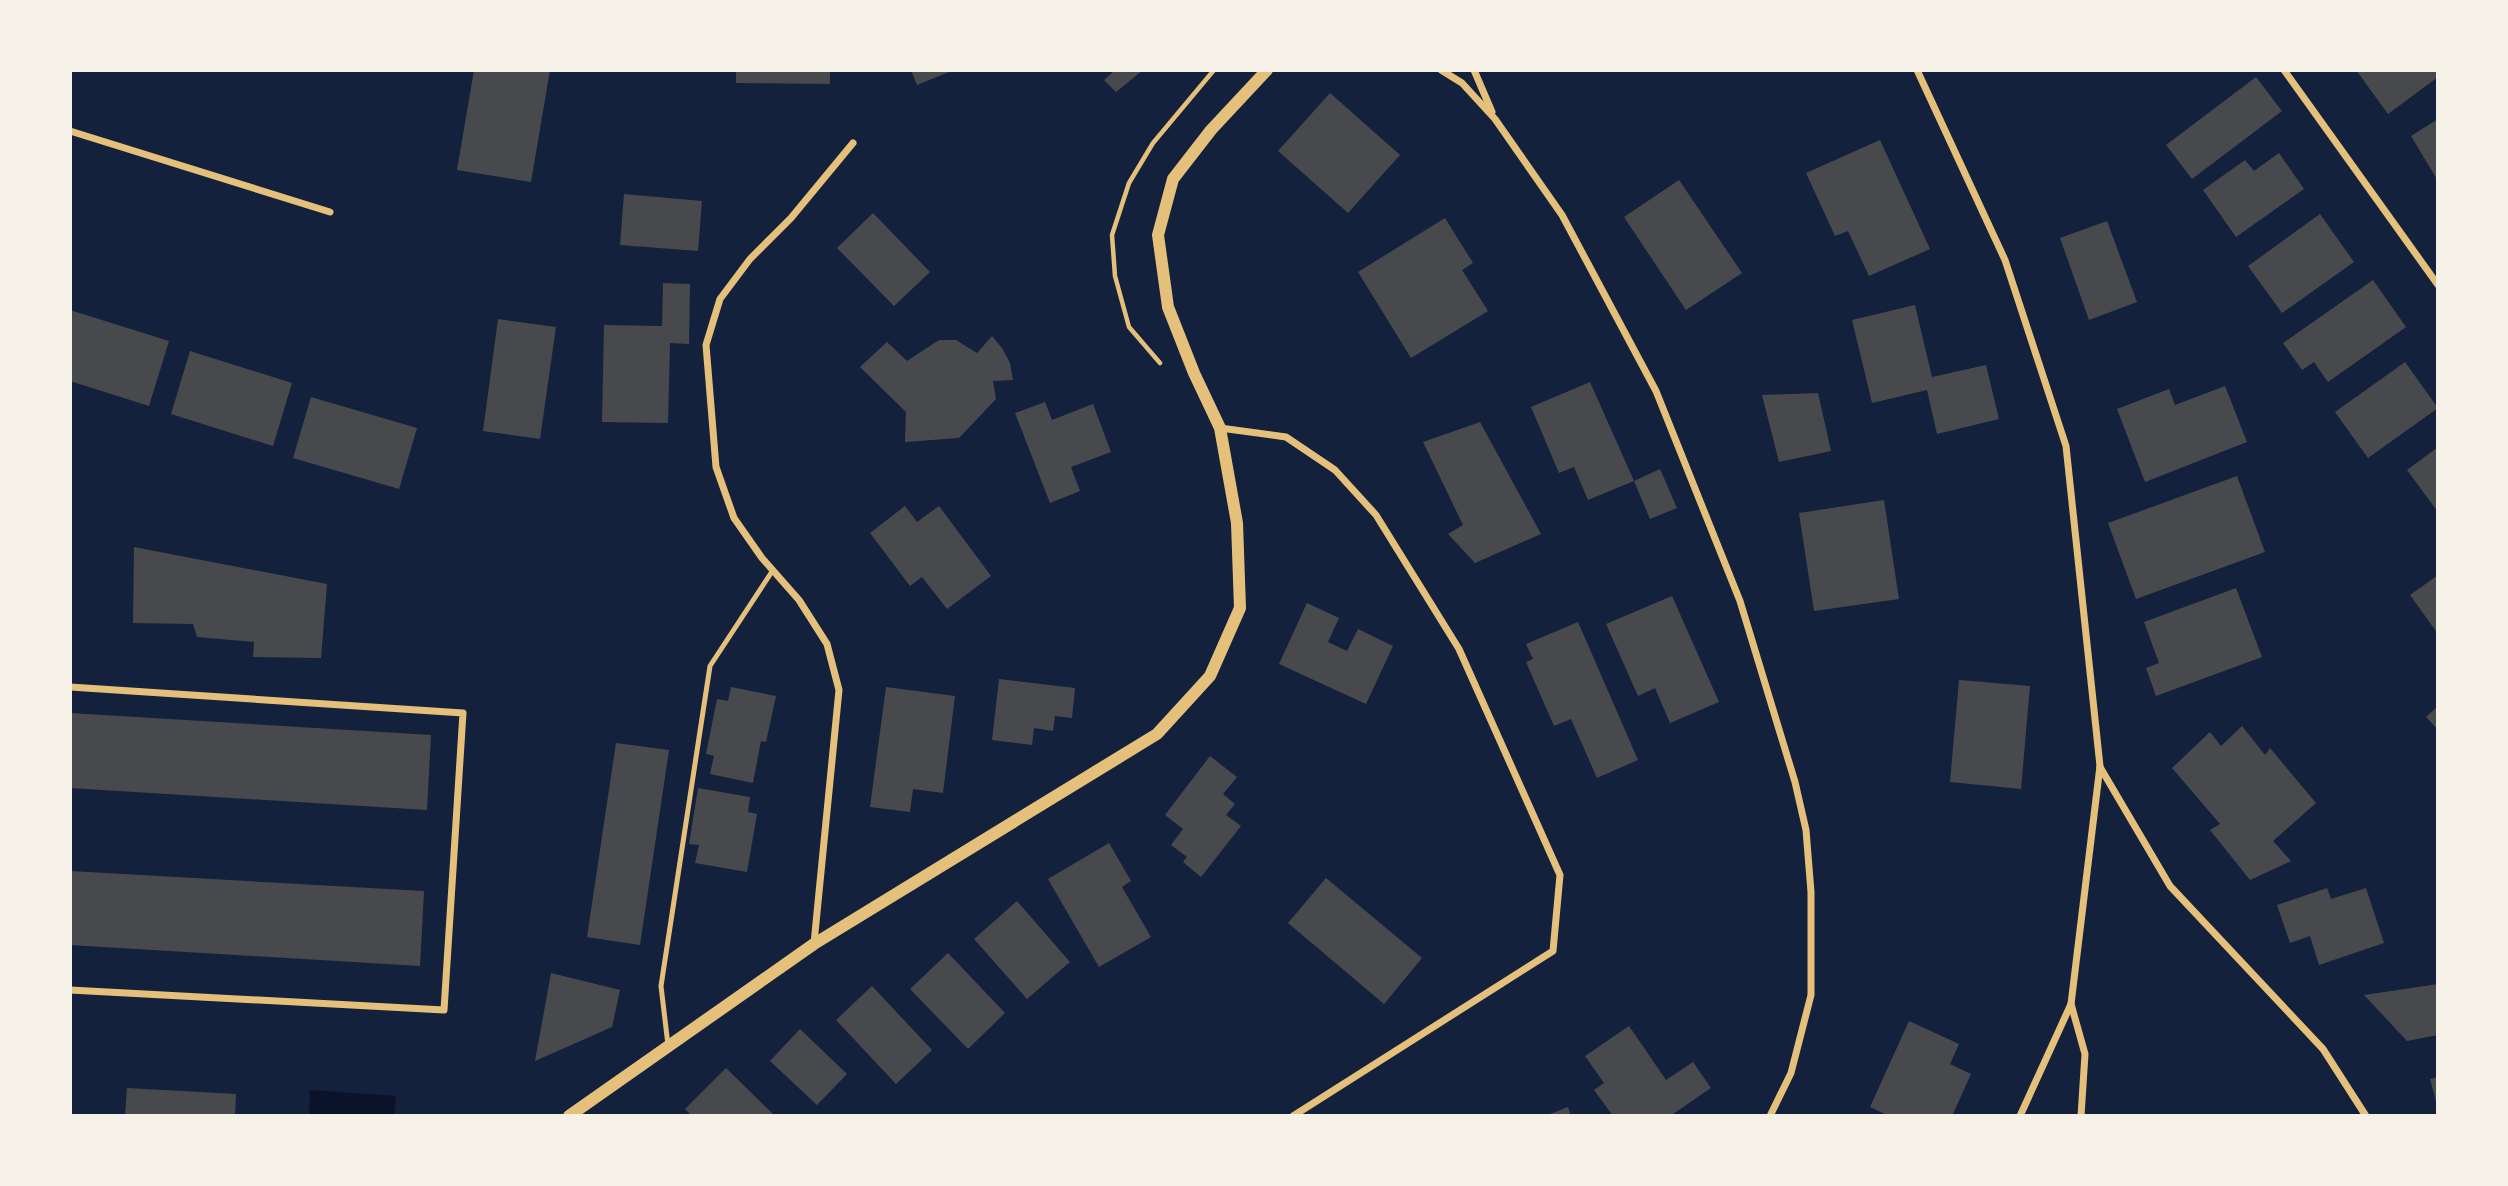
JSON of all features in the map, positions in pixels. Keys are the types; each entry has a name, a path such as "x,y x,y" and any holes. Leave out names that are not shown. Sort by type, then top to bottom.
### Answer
{"street":[{"path":"569,1116 814,944 1157,734 1210,677 1240,608 1237,523 1220,428 1194,373 1168,307 1158,235 1173,179 1211,130 1267,70"},
{"path":"1441,70 1462,83 1495,119 1562,215 1656,391 1740,601 1795,782 1806,830 1811,892 1811,995 1791,1073 1770,1116"},
{"path":"1474,70 1495,119"},
{"path":"1917,70 2005,260 2066,446 2100,766 2071,1004 2020,1116"},
{"path":"2284,70 2438,285"},
{"path":"70,131 330,212"},
{"path":"814,944 839,690 827,644 799,600 734,518 716,467 706,345 720,299 750,260 791,218 853,143"},
{"path":"1220,428 1286,437 1335,470 1376,515 1459,649 1560,875 1553,951 1293,1116"},
{"path":"70,687 463,713 444,1010 70,990"},
{"path":"2100,766 2170,886 2323,1049 2366,1116"},
{"path":"2071,1004 2085,1054 2081,1116"}],"lane":[{"path":"668,1046 661,986 710,667 773,570"}],"water":[{"path":"310,1090 396,1096 394,1116 309,1116"}],"building":[{"path":"474,70 550,70 531,182 457,170"},
{"path":"736,70 830,70 830,84 736,83"},
{"path":"911,70 954,70 917,85"},
{"path":"1111,70 1143,70 1116,92 1104,80 1113,72"},
{"path":"2356,70 2435,70 2438,77 2388,114"},
{"path":"2256,77 2282,111 2192,179 2166,145"},
{"path":"1330,93 1400,155 1348,213 1278,151"},
{"path":"2438,119 2438,181 2411,136"},
{"path":"1880,140 1930,249 1869,276 1848,231 1835,236 1806,173"},
{"path":"2279,153 2304,189 2236,237 2203,190 2245,160 2254,171"},
{"path":"1679,180 1742,273 1686,310 1624,217"},
{"path":"624,194 702,201 698,251 620,245"},
{"path":"873,213 930,272 894,306 837,248"},
{"path":"2320,214 2354,262 2282,313 2248,266"},
{"path":"1445,218 1473,263 1462,270 1488,311 1411,358 1358,272"},
{"path":"2107,221 2137,302 2089,320 2060,238"},
{"path":"2373,280 2406,327 2328,382 2314,362 2302,370 2283,343"},
{"path":"663,283 690,284 689,344 670,343 668,423 602,422 604,325 662,326"},
{"path":"1915,305 1932,377 1986,365 1999,419 1937,434 1927,390 1872,403 1852,320"},
{"path":"70,310 169,341 149,406 70,381"},
{"path":"498,319 556,327 540,439 483,431"},
{"path":"992,336 1010,363 1013,380 993,381 996,399 959,438 905,442 906,412 860,367 887,342 907,361 939,340 956,340 977,353"},
{"path":"190,351 292,383 273,446 171,414"},
{"path":"2405,362 2438,408 2368,458 2335,412"},
{"path":"1590,382 1634,481 1588,500 1574,467 1559,473 1531,407"},
{"path":"2225,386 2247,442 2145,482 2117,409 2169,389 2175,405"},
{"path":"1818,393 1831,451 1779,462 1762,395"},
{"path":"311,397 417,428 399,489 293,458"},
{"path":"1045,402 1052,420 1093,404 1111,452 1071,467 1080,491 1050,503 1015,413"},
{"path":"1480,422 1541,534 1475,563 1448,534 1463,525 1423,442"},
{"path":"2438,447 2438,512 2407,470"},
{"path":"1660,469 1677,508 1650,519 1634,481"},
{"path":"2237,476 2265,552 2136,599 2108,523"},
{"path":"1884,500 1899,599 1814,611 1799,513"},
{"path":"905,506 917,522 939,506 991,576 947,609 922,577 910,586 870,533"},
{"path":"134,547 327,584 321,658 253,657 254,642 197,637 193,624 133,623"},
{"path":"2438,575 2438,634 2410,595"},
{"path":"2236,588 2262,657 2156,696 2146,668 2159,663 2144,622"},
{"path":"1672,596 1719,702 1670,723 1655,688 1638,696 1606,624"},
{"path":"1307,603 1339,618 1328,642 1347,651 1358,629 1393,646 1366,704 1279,664"},
{"path":"1578,622 1638,760 1597,778 1571,719 1554,726 1526,662 1533,659 1526,644"},
{"path":"999,679 1075,688 1072,718 1055,716 1053,731 1034,728 1032,745 992,740"},
{"path":"1959,680 2030,686 2021,789 1950,782"},
{"path":"731,687 776,696 766,742 761,741 753,783 710,774 714,756 706,754 717,699 728,701"},
{"path":"886,687 955,696 943,793 913,789 910,812 870,807"},
{"path":"2438,706 2438,730 2426,717"},
{"path":"70,713 431,735 427,810 70,788"},
{"path":"2242,726 2265,755 2270,748 2316,803 2273,841 2291,861 2250,880 2210,830 2220,824 2172,768 2210,732 2221,746"},
{"path":"616,743 669,750 640,945 587,937"},
{"path":"1210,756 1237,777 1223,794 1235,804 1226,815 1241,826 1201,877 1183,862 1187,857 1171,845 1183,829 1165,815"},
{"path":"698,788 750,797 748,812 757,814 747,872 695,863 699,845 689,844"},
{"path":"1109,843 1131,881 1122,887 1151,937 1099,967 1048,879"},
{"path":"70,871 424,891 420,966 70,945"},
{"path":"1326,878 1422,958 1384,1004 1288,923"},
{"path":"2327,888 2331,899 2366,888 2384,943 2319,965 2310,936 2290,943 2277,905"},
{"path":"1017,901 1070,962 1027,999 974,939"},
{"path":"948,953 1005,1013 968,1049 910,989"},
{"path":"551,973 620,990 612,1027 535,1061"},
{"path":"2438,984 2438,1035 2407,1041 2364,995"},
{"path":"872,986 932,1050 896,1084 836,1020"},
{"path":"1909,1021 1959,1044 1950,1064 1971,1074 1952,1116 1889,1116 1870,1107"},
{"path":"1629,1026 1666,1080 1693,1062 1711,1088 1670,1116 1613,1116 1594,1090 1604,1083 1585,1056"},
{"path":"800,1029 847,1074 817,1105 770,1061"},
{"path":"726,1068 775,1116 692,1116 685,1109"},
{"path":"2438,1077 2438,1105 2437,1105 2430,1079"},
{"path":"127,1088 236,1094 235,1116 125,1116"},
{"path":"1568,1107 1571,1116 1545,1116"}]}
